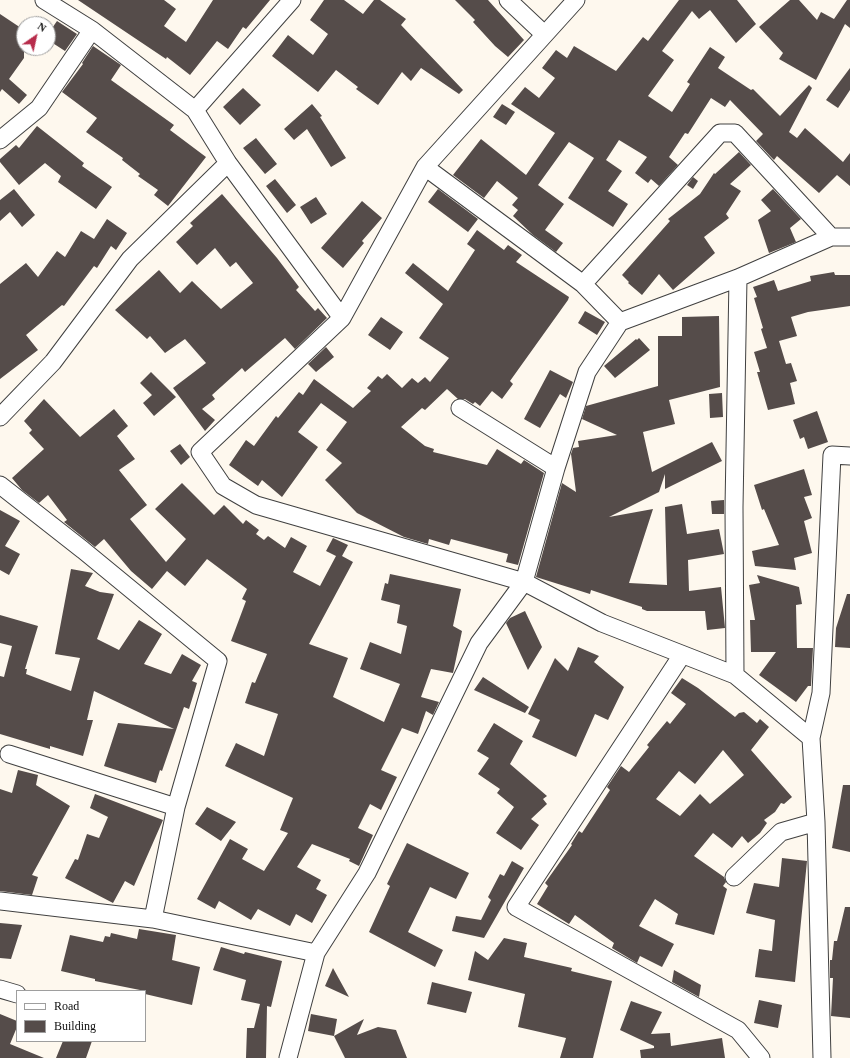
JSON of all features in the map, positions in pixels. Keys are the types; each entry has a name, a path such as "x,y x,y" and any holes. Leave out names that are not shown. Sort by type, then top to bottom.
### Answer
{"street":[{"path":"44,0 92,30 195,110 228,163 342,318"},
{"path":"195,110 292,0"},
{"path":"508,0 544,34"},
{"path":"576,0 425,167 342,318 200,452 223,486 256,505 524,582 602,623 735,675 811,738"},
{"path":"0,140 39,108 92,30"},
{"path":"584,284 720,132 735,133 831,237"},
{"path":"0,417 53,362 130,259 228,163"},
{"path":"425,167 584,284 620,322"},
{"path":"288,1058 316,953 368,873 479,643 524,582 556,468 587,372 620,322 738,278 831,237 850,236"},
{"path":"735,675 734,507 738,278"},
{"path":"460,408 556,468"},
{"path":"822,1058 816,822 811,738 821,693 832,455 850,456"},
{"path":"0,486 83,550 218,661 176,807 154,919"},
{"path":"682,655 516,907 738,1030 762,1058"},
{"path":"9,754 176,807"},
{"path":"734,877 781,832 816,822"},
{"path":"0,901 154,919 316,953"},
{"path":"0,989 16,994"}],"building":[{"path":"78,0 164,0 176,9 164,26 186,42 213,0 270,0 246,29 243,27 228,49 217,41 190,75 167,57 166,59"},
{"path":"324,0 344,0 363,14 374,0 380,0 406,19 401,25 463,90 459,94 421,68 411,81 402,72 378,105 356,89 358,87 336,70 318,92 272,56 288,35 313,55 328,34 310,20"},
{"path":"455,0 488,0 524,40 508,57 495,46 473,22 475,20"},
{"path":"679,0 737,0 756,24 736,43 710,10 699,19 692,11 662,51 674,60 648,96 672,112 690,84 687,82 710,47 725,57 718,68 751,90 753,89 780,116 809,85 812,88 789,132 797,138 805,128 843,162 850,153 850,186 837,175 819,193 777,156 774,160 770,156 756,141 763,134 730,100 725,107 711,98 688,134 685,133 669,157 678,165 659,186 651,179 648,183 635,173 647,157 619,140 606,160 622,171 608,191 628,204 613,227 568,198 594,158 569,142 538,185 564,204 545,230 563,243 556,252 533,235 513,216 518,210 512,205 518,198 497,181 484,198 453,175 481,139 526,175 555,133 511,104 525,87 539,98 555,78 542,68 556,50 567,58 574,46 616,71 643,37 648,41"},
{"path":"790,0 799,0 817,20 821,12 834,19 847,0 850,0 850,28 845,24 816,80 779,59 783,53 759,27"},
{"path":"0,14 16,25 16,56 24,56 9,79 27,95 19,104 2,89 0,92"},
{"path":"57,21 77,34 65,51 56,45"},
{"path":"93,46 121,65 111,80 174,125 170,130 206,157 168,206 154,195 158,190 138,176 140,174 122,160 123,158 86,132 97,118 62,92 83,64 82,63"},
{"path":"850,68 850,90 838,108 826,100"},
{"path":"243,88 261,105 240,125 223,107"},
{"path":"312,104 322,116 320,117 346,158 331,167 307,129 294,140 284,129"},
{"path":"502,104 515,112 506,125 493,117"},
{"path":"37,126 84,163 82,166 112,187 96,209 58,182 61,176 45,163 19,185 0,162 0,159 16,145 19,148"},
{"path":"256,138 277,164 265,174 243,148"},
{"path":"739,152 751,165 730,184 741,191 726,214 729,218 704,237 715,253 673,290 659,274 642,295 628,283 629,282 622,275 670,221 668,219 700,194 714,173 715,174"},
{"path":"693,177 698,181 693,189 687,185"},
{"path":"275,179 296,205 287,213 266,186"},
{"path":"14,189 35,215 22,227 10,212 0,221 0,200"},
{"path":"438,189 478,219 468,232 428,202"},
{"path":"773,189 801,219 790,228 796,242 769,253 758,220 771,211 761,200"},
{"path":"222,194 277,258 299,287 296,290 315,311 318,308 327,318 295,349 285,338 245,372 242,368 212,395 215,399 202,409 215,420 205,431 173,388 206,363 185,339 165,353 150,336 147,339 115,310 159,270 180,293 192,281 221,309 253,283 236,262 230,267 215,248 197,265 176,242 193,226 190,223"},
{"path":"316,197 327,214 311,224 300,207"},
{"path":"362,201 382,218 362,241 364,243 343,268 321,248"},
{"path":"107,219 127,233 116,250 111,246 97,268 94,266 64,306 62,305 26,335 38,350 0,379 0,284 26,263 38,277 57,251 65,257 81,231 94,239"},
{"path":"477,230 504,250 508,245 522,255 516,262 569,297 568,300 510,381 513,384 502,399 492,391 480,406 475,402 473,404 465,399 458,399 447,389 425,410 422,408 401,427 425,446 434,449 433,452 487,465 497,449 521,464 524,460 544,473 518,565 506,562 508,554 451,539 449,545 429,539 428,544 404,537 357,513 325,480 342,463 326,450 347,422 321,403 298,432 318,447 282,497 262,480 258,486 229,465 246,440 254,446 276,416 278,418 299,392 303,395 314,379 353,408 371,391 367,388 378,376 382,379 387,374 402,388 412,378 418,383 425,377 430,382 449,358 419,338 443,304 405,273 413,263 448,291 475,250 467,244"},
{"path":"834,272 835,275 850,275 850,306 808,312 791,317 797,336 779,341 786,364 791,363 797,381 790,383 795,404 768,410 757,372 760,372 754,352 767,348 754,298 757,297 753,287 774,280 778,291 811,281 810,276"},
{"path":"585,311 605,322 597,335 578,323"},
{"path":"719,316 720,387 669,400 675,424 643,432 652,472 712,442 722,461 665,489 665,474 659,492 609,517 653,509 629,583 667,585 665,507 682,504 687,534 719,529 724,554 688,560 689,591 721,587 725,628 707,630 705,611 647,611 642,609 642,607 591,590 590,594 536,577 562,483 576,492 571,454 573,448 579,447 578,441 617,435 582,419 586,406 658,386 658,336 682,336 682,317"},
{"path":"381,317 403,332 390,350 368,335"},
{"path":"639,338 650,350 615,378 604,366"},
{"path":"326,347 334,357 316,372 308,364"},
{"path":"550,370 573,382 566,398 560,394 540,428 524,419"},
{"path":"151,372 176,397 154,416 143,403 152,395 140,383"},
{"path":"722,393 723,417 710,418 709,394"},
{"path":"44,399 80,437 114,409 128,426 117,436 135,459 119,470 147,505 130,519 166,562 186,539 155,509 182,483 214,515 224,505 243,524 246,520 259,530 256,534 264,540 268,536 285,548 291,537 307,546 293,572 320,586 336,556 326,551 333,538 348,545 342,556 353,562 309,644 348,658 333,697 384,722 400,684 360,669 370,642 401,654 407,626 397,623 400,605 381,600 385,583 388,584 390,574 461,589 453,626 462,631 453,673 431,669 421,697 439,702 433,715 426,711 418,734 402,728 381,770 397,777 381,810 370,804 358,828 373,835 359,866 349,861 350,859 312,844 297,867 321,880 316,889 327,895 312,923 296,914 290,926 258,909 251,920 219,901 215,909 197,899 230,839 248,849 242,859 264,871 288,833 280,830 293,798 225,766 236,743 264,756 278,714 245,703 252,682 255,683 267,654 231,641 246,601 242,599 247,589 207,559 185,586 167,571 152,589 131,571 104,539 95,547 64,522 67,520 48,495 39,503 22,490 12,478 44,449 29,433 32,430 24,421"},
{"path":"817,411 828,442 808,449 804,437 800,439 793,420"},
{"path":"180,444 190,457 181,465 170,451"},
{"path":"804,469 812,495 804,497 812,518 804,521 812,553 794,558 796,570 755,566 752,551 779,545 764,509 762,510 754,485"},
{"path":"724,500 724,514 712,514 711,501"},
{"path":"0,510 20,521 5,546 20,554 9,575 0,570"},
{"path":"71,569 93,573 85,586 100,592 114,594 97,639 119,650 139,620 162,634 144,664 171,674 182,654 201,665 192,681 197,683 189,709 184,707 162,771 160,770 156,783 104,766 118,723 174,729 94,691 87,720 93,720 83,756 50,746 50,749 0,734 0,676 4,677 12,646 0,643 0,615 38,626 25,669 27,669 26,674 71,691 80,658 55,654"},
{"path":"757,575 799,587 802,604 796,605 797,648 813,648 811,686 808,686 796,702 759,675 776,652 751,652 750,620 755,620 749,585 760,583"},
{"path":"847,594 850,594 850,648 835,647 836,628"},
{"path":"525,611 542,647 528,670 506,623 510,618"},
{"path":"578,647 599,656 594,662 624,687 608,720 595,714 576,757 532,737 540,720 528,714 555,658 568,671"},
{"path":"483,677 529,707 525,713 474,690"},
{"path":"682,678 698,688 735,717 739,713 744,712 757,723 760,719 769,727 751,750 792,797 784,804 781,803 775,812 764,820 767,823 760,833 748,843 742,836 732,848 713,833 694,856 724,877 726,882 723,886 727,889 714,935 675,924 678,914 655,899 639,926 674,944 662,967 640,956 637,963 612,948 614,943 575,915 569,924 537,904 548,886 545,883 572,845 571,844 579,831 582,833 610,790 607,787 621,766 629,772 649,747 647,745 667,721 670,724 686,704 671,693","holes":["723,750 744,775 710,804 700,794 680,816 656,799 679,771 695,784"]},
{"path":"494,723 523,741 510,764 547,796 543,799 547,804 531,819 539,825 521,850 496,833 514,807 497,793 500,789 478,774 489,758 477,751"},
{"path":"18,770 38,775 36,785 70,806 32,875 38,877 32,895 0,891 0,789 12,793"},
{"path":"843,785 850,785 850,852 832,848"},
{"path":"95,794 163,820 134,886 125,881 113,903 65,878 75,859 78,860 87,834 99,838 108,817 90,808"},
{"path":"207,807 236,822 221,841 195,824"},
{"path":"407,843 469,873 456,899 430,887 408,932 443,950 435,967 369,932 390,886 387,884"},
{"path":"782,858 807,861 795,982 755,977 759,949 772,951 775,920 746,913 754,883 779,887"},
{"path":"512,861 524,868 484,938 452,931 456,916 481,920 491,900 488,897 500,874 504,876"},
{"path":"845,907 850,907 850,1018 831,1016 833,978 830,978 830,960 832,960 834,941 837,941"},
{"path":"0,923 22,925 11,959 0,958"},
{"path":"139,929 176,935 172,960 200,967 192,1005 146,994 146,990 95,981 95,979 61,971 70,935 103,942 105,936 110,937 111,933 137,939"},
{"path":"504,938 527,943 524,957 572,968 571,971 612,981 593,1058 560,1058 566,1038 518,1027 525,994 468,980 475,951 488,960"},
{"path":"221,947 244,954 245,952 282,961 271,1007 267,1006 266,1058 246,1058 247,1028 254,1028 260,1004 241,1000 246,980 213,970"},
{"path":"333,968 349,997 325,986"},
{"path":"674,970 701,985 699,997 672,982"},
{"path":"432,982 472,992 466,1013 427,1004"},
{"path":"759,1000 782,1005 778,1028 754,1023"},
{"path":"631,1001 662,1012 651,1034 670,1033 671,1046 722,1038 725,1058 641,1058 640,1050 654,1048 654,1046 620,1030"},
{"path":"0,1014 16,1021 16,1029 10,1044 44,1058 0,1058"},
{"path":"311,1014 337,1019 334,1036 308,1031"},
{"path":"364,1019 357,1035 378,1027 396,1030 407,1058 345,1058 334,1036"},
{"path":"63,1042 92,1042 86,1058 56,1058"}]}
